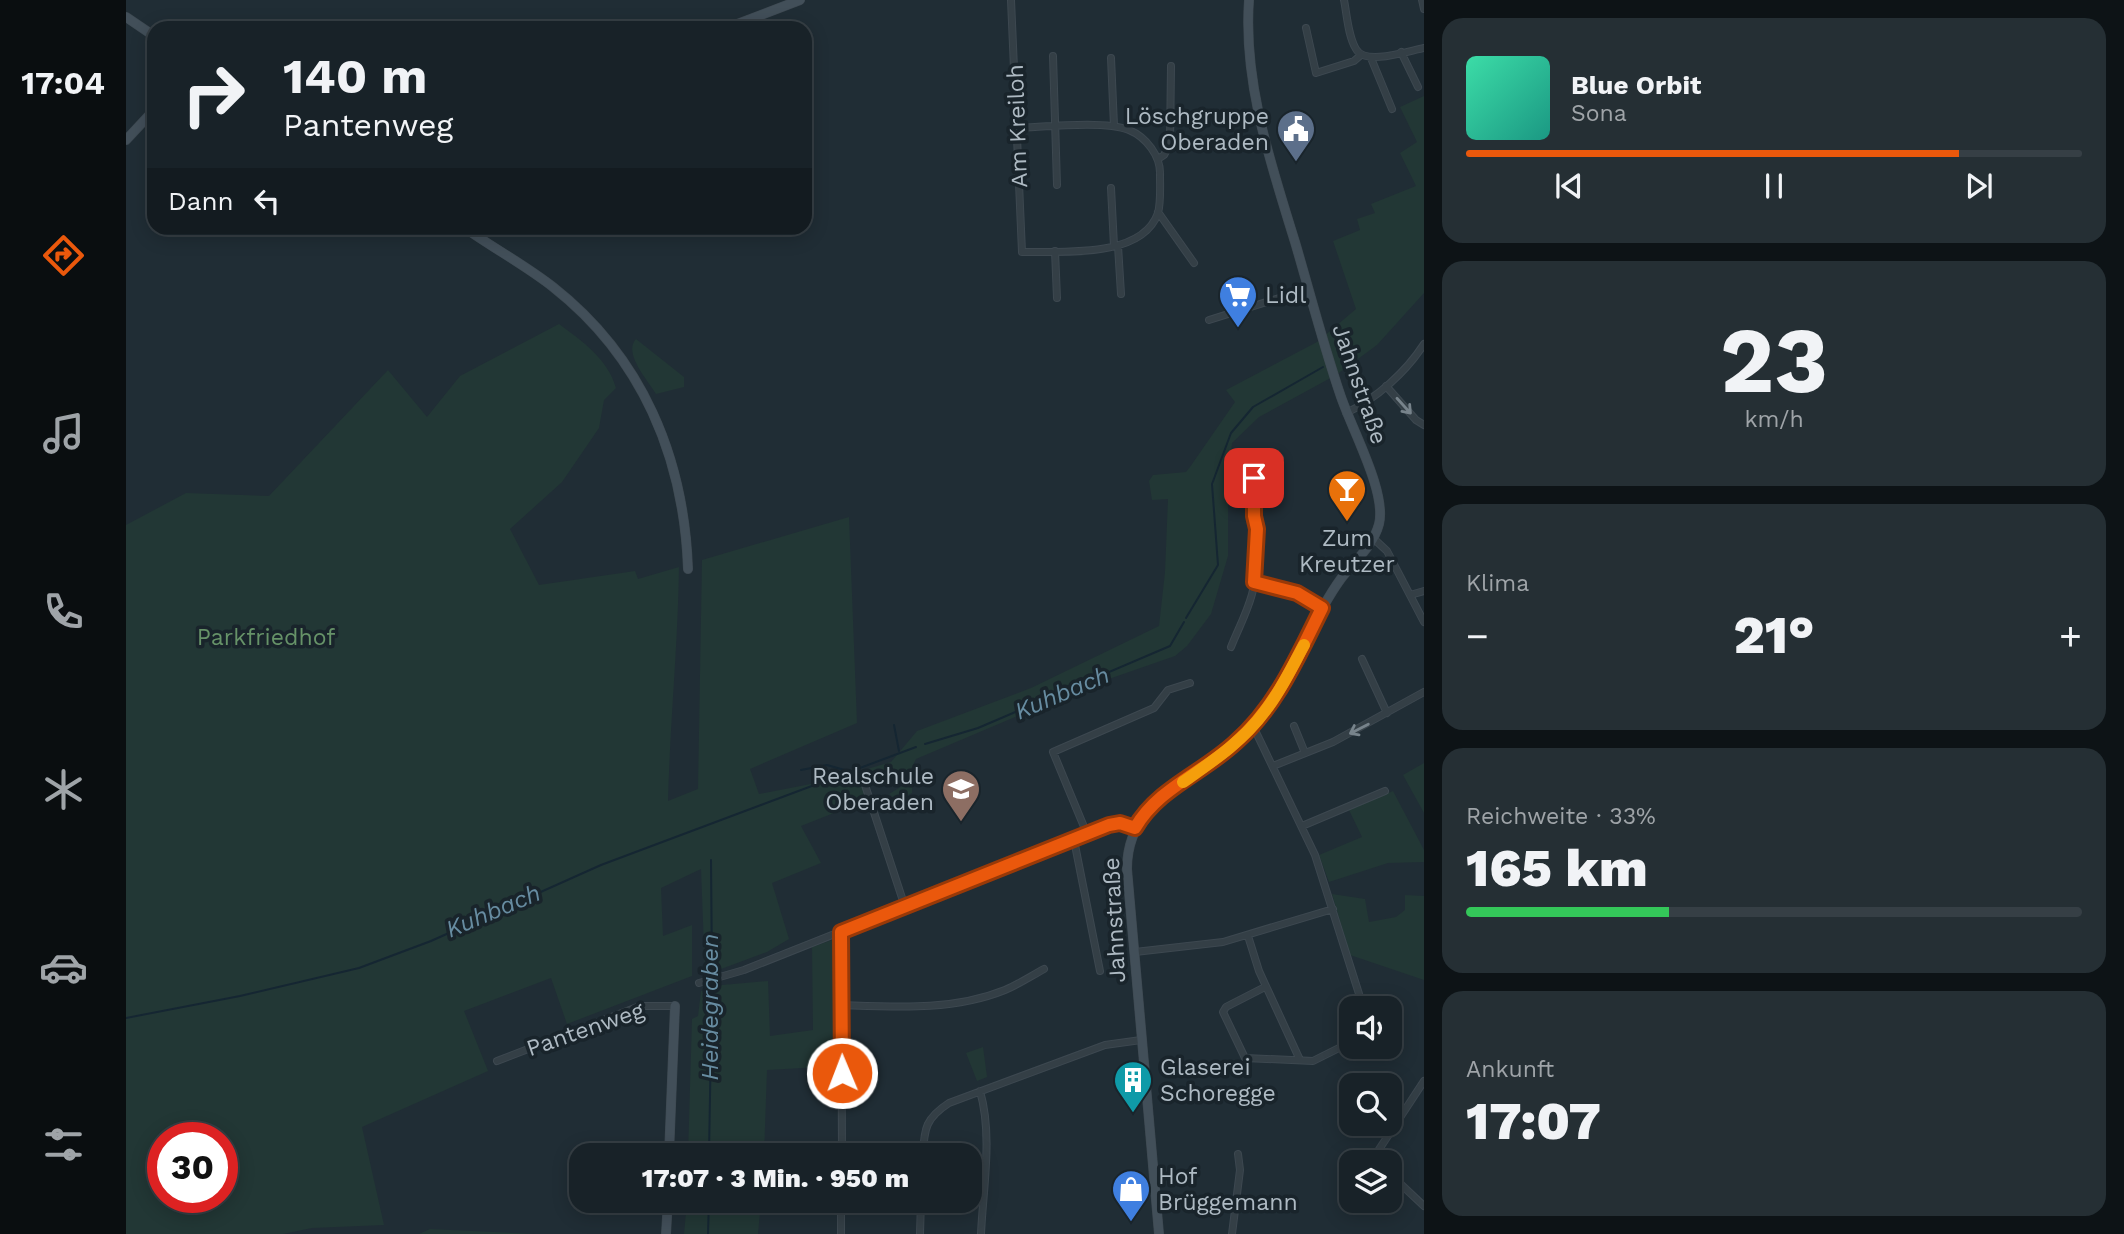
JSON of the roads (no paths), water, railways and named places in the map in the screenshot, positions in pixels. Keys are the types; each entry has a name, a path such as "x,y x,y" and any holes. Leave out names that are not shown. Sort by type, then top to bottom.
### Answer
{"main road":[{"path":"745,21 800,0"},
{"name":"Jahnstraße","path":"1159,1234 1127,869 1135,828 1153,804 1234,745 1253,726 1283,684 1322,608 1341,578 1373,538 1380,514 1379,494 1346,413 1267,148 1258,110 1248,42 1249,0"},
{"path":"126,17 147,31"},
{"path":"126,140 147,118"},
{"path":"475,235 566,298 601,332 627,366 656,419 678,480 685,519 688,569"},
{"path":"670,1143 675,1006"},
{"path":"666,1234 667,1213"}],"street":[{"name":"Am Kreiloh","path":"1010,0 1022,252 1055,251"},
{"path":"1344,0 1354,46 1361,55 1371,58 1424,48"},
{"path":"1422,0 1424,9"},
{"path":"1306,28 1316,73 1354,61 1361,55"},
{"path":"1401,52 1418,87"},
{"path":"1053,56 1057,185"},
{"path":"1111,58 1114,126"},
{"path":"1371,58 1392,109"},
{"path":"1158,159 1164,155 1170,144 1171,66"},
{"path":"1017,128 1114,126 1140,136 1151,147 1161,171 1158,212 1145,232 1116,246 1055,251 1057,298"},
{"path":"1111,188 1121,293"},
{"path":"1158,212 1194,263"},
{"path":"1209,320 1308,289"},
{"path":"1346,413 1386,386 1415,358 1424,344"},
{"path":"1386,386 1416,420 1424,425"},
{"path":"1231,647 1253,592 1257,529 1254,516 1255,470 1280,457"},
{"path":"1373,538 1387,551 1424,622"},
{"path":"1254,582 1297,593 1322,608"},
{"path":"1410,595 1424,591"},
{"path":"1362,659 1387,713"},
{"path":"1087,834 1053,752 1154,708 1168,690 1190,683"},
{"path":"1273,766 1333,741 1421,694"},
{"path":"1253,726 1315,855 1360,996"},
{"path":"1294,726 1305,753"},
{"path":"865,785 905,906"},
{"path":"1302,826 1385,791"},
{"path":"703,982 841,932 1114,823 1135,828"},
{"path":"1074,839 1100,971"},
{"path":"1135,952 1199,946 1248,936 1333,909"},
{"path":"841,932 842,1143"},
{"path":"1248,936 1265,987 1300,1060"},
{"path":"842,1005 893,1007 958,1003 1006,989 1044,969"},
{"path":"1265,987 1226,1007 1223,1012 1245,1058 1313,1060 1339,1048"},
{"name":"Pantenweg","path":"497,1060 640,1006 675,1006"},
{"path":"924,1143 924,1133 931,1117 949,1103 1105,1045 1142,1040"},
{"path":"1379,1150 1424,1081"},
{"path":"980,1091 985,1109 986,1139 981,1234"},
{"path":"1232,1234 1240,1170 1238,1154"},
{"path":"1402,1185 1424,1206"},
{"path":"841,1213 841,1234"},
{"path":"920,1234 921,1213"}],"waterway":[{"name":"Kuhbach","path":"1186,618 1218,565 1212,484 1231,433 1253,407 1323,367"},
{"name":"Kuhbach","path":"925,744 978,728 1170,646 1184,622"},
{"name":"Kuhbach","path":"894,725 899,751"},
{"name":"Kuhbach","path":"126,1018 240,996 359,968 431,941 601,865 916,747"},
{"name":"Kuhbach","path":"801,770 827,765 848,771"},
{"name":"Heidegraben","path":"711,860 712,975"},
{"name":"Heidegraben","path":"709,1143 712,981"},
{"name":"Heidegraben","path":"708,1234 709,1213"}],"place":[{"name":"Löschgruppe Oberaden","path":"1296,163"},
{"name":"Lidl","path":"1238,329"},
{"name":"Zum Kreutzer","path":"1347,523"},
{"name":"Realschule Oberaden","path":"961,823"},
{"name":"Glaserei Schoregge","path":"1133,1114"},
{"name":"Hof Brüggemann","path":"1131,1223"}],"park label":[{"name":"Parkfriedhof","path":"266,637"}]}
